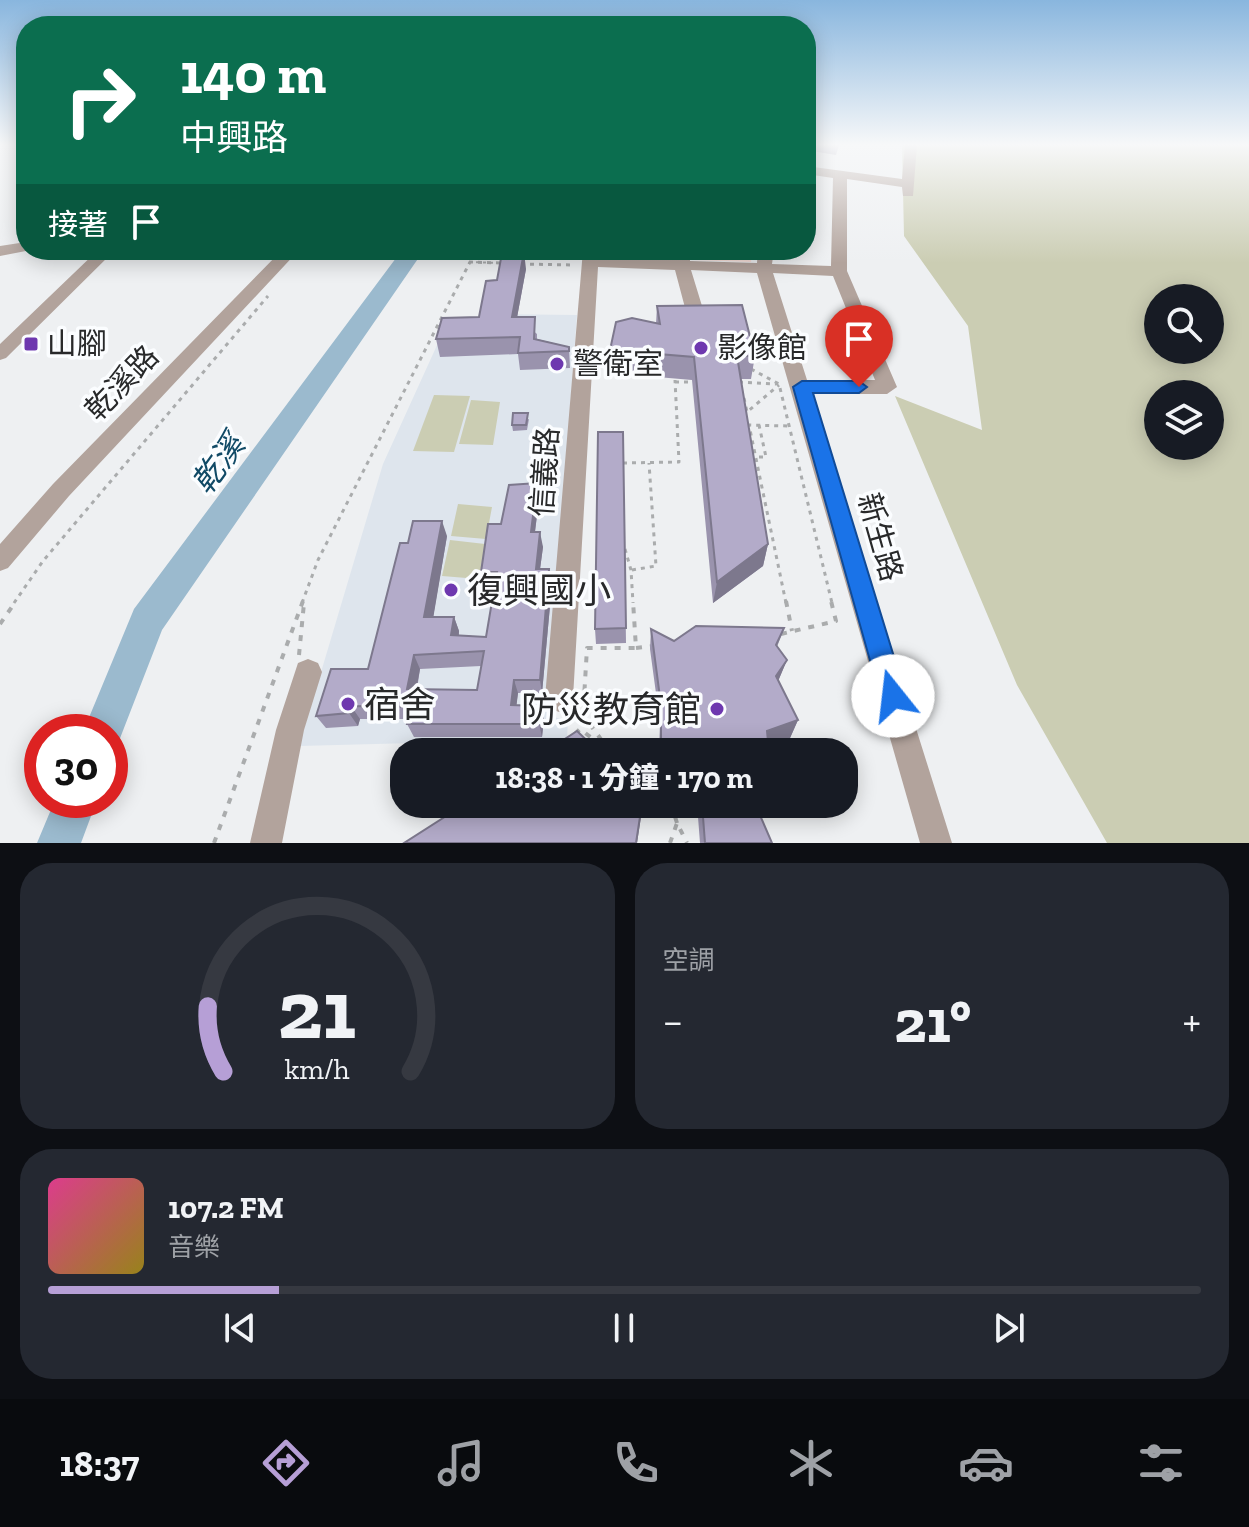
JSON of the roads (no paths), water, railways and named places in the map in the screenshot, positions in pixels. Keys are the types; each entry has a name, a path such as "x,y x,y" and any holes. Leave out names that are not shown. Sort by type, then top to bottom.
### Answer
{"street":[{"path":"791,386 887,387 839,271 840,184"},
{"path":"891,184 909,188 909,184"},
{"path":"0,354 97,260"},
{"name":"乾溪路","path":"0,561 61,490 281,260"},
{"name":"信義路","path":"559,698 591,260"},
{"path":"682,260 697,319"},
{"path":"765,260 839,271"},
{"name":"新生路","path":"765,260 791,386 936,843"},
{"path":"266,843 290,730 308,672"}],"waterway":[{"name":"乾溪","path":"110,714 147,621 406,260"},
{"name":"乾溪","path":"59,843 69,818"}],"place":[{"name":"山腳","path":"31,344"},
{"name":"影像館","path":"701,348"},
{"name":"警衛室","path":"557,364"},
{"name":"復興國小","path":"451,590"},
{"name":"宿舍","path":"348,704"},
{"name":"防災教育館","path":"717,709"}]}
